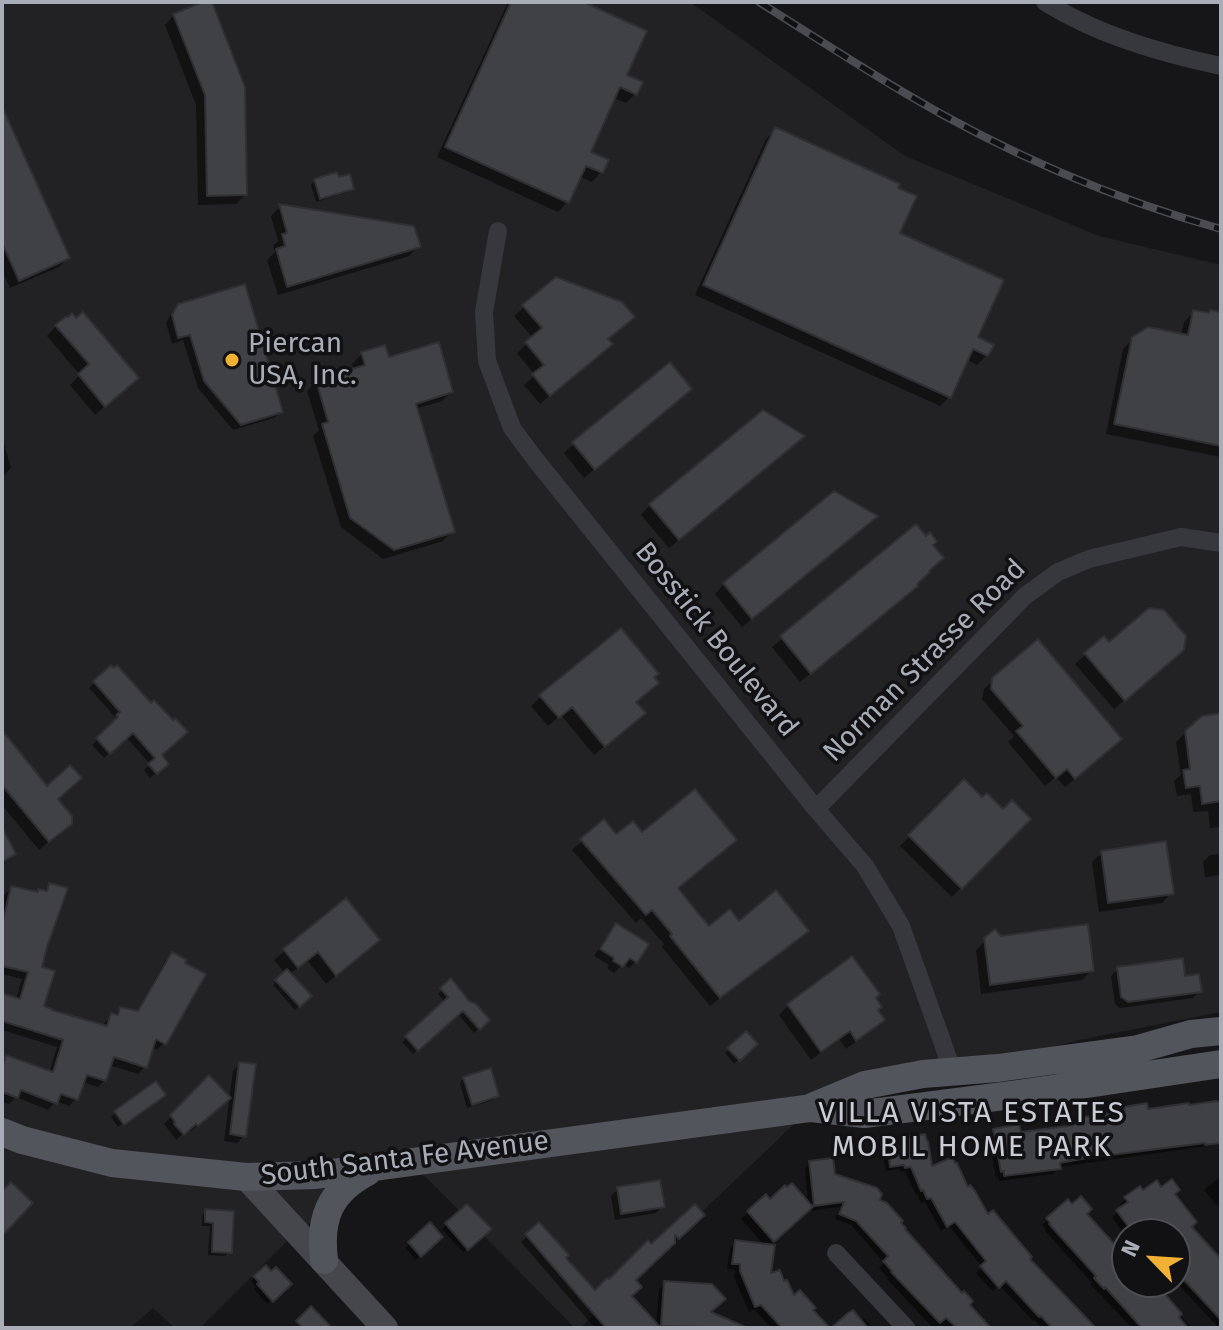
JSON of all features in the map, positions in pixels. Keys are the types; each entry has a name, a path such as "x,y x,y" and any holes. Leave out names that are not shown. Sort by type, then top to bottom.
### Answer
{"main road":[{"name":"South Santa Fe Avenue","path":"811,1108 865,1085 923,1074 998,1068 1138,1049 1191,1034 1221,1031"},
{"name":"South Santa Fe Avenue","path":"2,1132 112,1163 246,1177 316,1175 811,1108 864,1114 1221,1064"},
{"path":"324,1260 325,1219 338,1192 377,1166"}],"street":[{"path":"1045,2 1066,15 1131,42 1221,66"},
{"name":"Bosstick Boulevard","path":"498,231 484,312 487,361 512,428 865,866 901,926 953,1072"},
{"name":"Norman Strasse Road","path":"816,809 1025,596 1058,572 1089,559 1181,537 1221,543"},
{"path":"246,1177 385,1328"},
{"path":"836,1253 906,1328"}],"shaded area":[{"path":"2,2 690,2 905,156 1099,236 1221,265 1221,1012 1084,1039 811,1108 580,1328 575,1328 411,1162 296,1232 200,1328 175,1328 153,1308 130,1328 2,1328"}],"building":[{"path":"203,2 212,2 245,87 247,195 207,196 205,95 173,14"},
{"path":"511,2 584,2 647,31 627,75 643,82 637,95 620,87 591,152 609,160 603,173 586,166 569,203 445,147"},
{"path":"2,106 70,258 19,281 2,243"},
{"path":"775,127 900,184 898,188 917,196 900,233 1004,280 978,337 994,345 988,356 973,349 951,398 703,285"},
{"path":"337,172 339,177 350,174 354,189 320,199 314,179"},
{"path":"279,204 414,226 421,247 287,287 276,249 285,246 282,234 287,233"},
{"path":"556,277 622,302 635,317 608,339 613,344 550,396 532,374 544,365 525,342 542,328 522,305"},
{"name":"Piercan USA, Inc.","path":"245,284 283,412 241,425 204,381 190,335 178,338 172,315 178,304"},
{"path":"1193,310 1221,312 1221,446 1114,424 1132,337 1148,327 1188,335"},
{"path":"83,312 139,378 105,407 78,374 89,364 55,325 72,313 76,318"},
{"path":"439,342 453,392 416,404 455,532 394,550 350,518 322,424 328,422 316,380 365,365 361,352 385,345 389,357"},
{"path":"670,362 692,389 595,470 572,442"},
{"path":"763,410 805,436 679,540 649,504"},
{"path":"834,491 878,516 752,619 723,583"},
{"path":"916,524 926,536 930,532 937,542 933,545 944,558 918,586 811,674 780,636"},
{"path":"1149,608 1164,610 1186,636 1184,650 1125,701 1084,653 1104,636 1109,642"},
{"path":"621,628 659,674 654,677 659,683 636,702 646,713 605,747 572,707 559,718 539,695"},
{"path":"1038,639 1122,739 1075,779 1067,769 1056,778 1016,731 1023,726 991,689 992,678"},
{"path":"111,665 114,668 117,665 151,703 154,700 188,732 162,755 169,764 157,774 148,764 155,758 133,733 110,754 96,738 120,712 93,681"},
{"path":"1221,713 1221,801 1202,804 1200,786 1186,788 1183,770 1190,769 1185,731 1202,716"},
{"path":"2,730 47,786 70,765 82,778 58,799 72,816 72,824 49,842 2,785"},
{"path":"964,779 982,797 987,793 1003,809 1012,800 1031,819 962,889 908,835"},
{"path":"695,789 737,840 678,888 697,912 709,926 730,909 739,921 776,890 809,931 720,998 652,910 646,915 580,839 604,819 616,834 633,821 642,832"},
{"path":"2,827 16,854 2,862"},
{"path":"1166,841 1174,894 1108,903 1101,851"},
{"path":"49,883 68,888 42,967 55,971 44,1006 107,1026 111,1013 118,1015 120,1007 138,1011 172,952 206,974 166,1045 156,1039 147,1068 114,1057 106,1081 87,1075 78,1100 61,1094 57,1104 21,1090 18,1098 2,1092 2,1067 6,1055 53,1072 63,1040 2,1021 2,993 20,999 28,972 2,966 2,925 11,886 38,892 38,889 47,891"},
{"path":"346,898 380,940 336,976 318,952 298,968 283,949"},
{"path":"616,923 649,944 637,963 630,958 623,967 600,949"},
{"path":"1088,924 1094,971 990,985 984,938 995,929 1001,936"},
{"path":"852,956 880,994 876,998 882,1007 878,1010 885,1020 856,1041 850,1031 821,1052 787,1004"},
{"path":"1183,958 1185,976 1199,974 1202,992 1128,1002 1121,997 1117,967"},
{"path":"287,969 312,996 300,1007 275,980"},
{"path":"451,978 469,1001 476,1004 490,1020 480,1030 463,1011 418,1051 405,1036 448,997 440,988"},
{"path":"746,1031 758,1044 740,1061 727,1048"},
{"path":"239,1062 256,1064 246,1137 230,1134"},
{"path":"491,1068 499,1096 472,1105 463,1077"},
{"path":"209,1075 231,1098 184,1135 170,1115"},
{"path":"156,1081 166,1095 124,1125 114,1111"},
{"path":"1221,1102 1221,1143 1087,1158 1060,1163 1061,1169 1004,1176 1004,1171 1001,1172 993,1129 1019,1124 1021,1132 1067,1126 1084,1122 1083,1117 1125,1111 1124,1107 1147,1103 1148,1109"},
{"path":"925,1134 932,1166 953,1157 968,1187 970,1185 975,1191 988,1214 993,1210 1032,1257 1030,1259 1096,1328 1052,1328 1006,1281 999,1288 980,1266 986,1261 955,1222 947,1227 931,1198 927,1199 921,1191 911,1167 890,1167 888,1148 905,1145 904,1137"},
{"path":"833,1158 835,1174 877,1188 882,1194 880,1200 887,1203 903,1221 901,1223 905,1229 962,1293 964,1291 973,1301 970,1305 991,1328 957,1328 946,1318 940,1323 891,1272 883,1261 888,1256 856,1221 839,1214 844,1202 814,1206 809,1161"},
{"path":"1172,1179 1180,1190 1175,1194 1197,1222 1192,1227 1221,1259 1221,1320 1191,1288 1191,1218 1122,1218 1116,1210 1128,1202 1124,1197 1140,1186 1143,1190 1157,1180 1161,1187"},
{"path":"660,1180 665,1207 621,1214 617,1187"},
{"path":"11,1182 33,1203 2,1236 2,1191"},
{"path":"792,1183 813,1207 774,1242 747,1211 766,1194 770,1199 785,1185 787,1187"},
{"path":"1081,1196 1092,1209 1087,1214 1111,1240 1111,1294 1094,1278 1096,1276 1046,1218 1068,1199 1072,1204"},
{"path":"467,1204 492,1229 468,1250 445,1223"},
{"path":"695,1204 705,1215 679,1239 675,1235 675,1243 636,1280 642,1287 632,1296 661,1328 606,1328 525,1234 539,1222 595,1290 648,1240 651,1244"},
{"path":"205,1209 234,1211 232,1253 212,1252 213,1223 205,1222"},
{"path":"430,1222 443,1237 421,1257 408,1242"},
{"path":"735,1240 775,1245 771,1273 780,1270 794,1295 800,1290 830,1328 782,1328 761,1305 755,1307 740,1264 732,1264"},
{"path":"266,1265 271,1271 276,1267 292,1284 273,1302 253,1276"},
{"path":"664,1281 712,1284 726,1299 711,1312 748,1328 661,1326"},
{"path":"1115,1298 1168,1298 1182,1314 1179,1317 1188,1328 1142,1328"},
{"path":"311,1306 332,1328 303,1328 296,1321"},
{"path":"853,1310 868,1328 831,1328 848,1313"}],"railway":[{"path":"759,2 885,81 979,134 1098,188 1221,229"}],"place":[{"name":"Piercan USA, Inc.","path":"232,360"}],"district":[{"name":"VILLA VISTA ESTATES MOBIL HOME PARK","path":"972,1131"}]}
